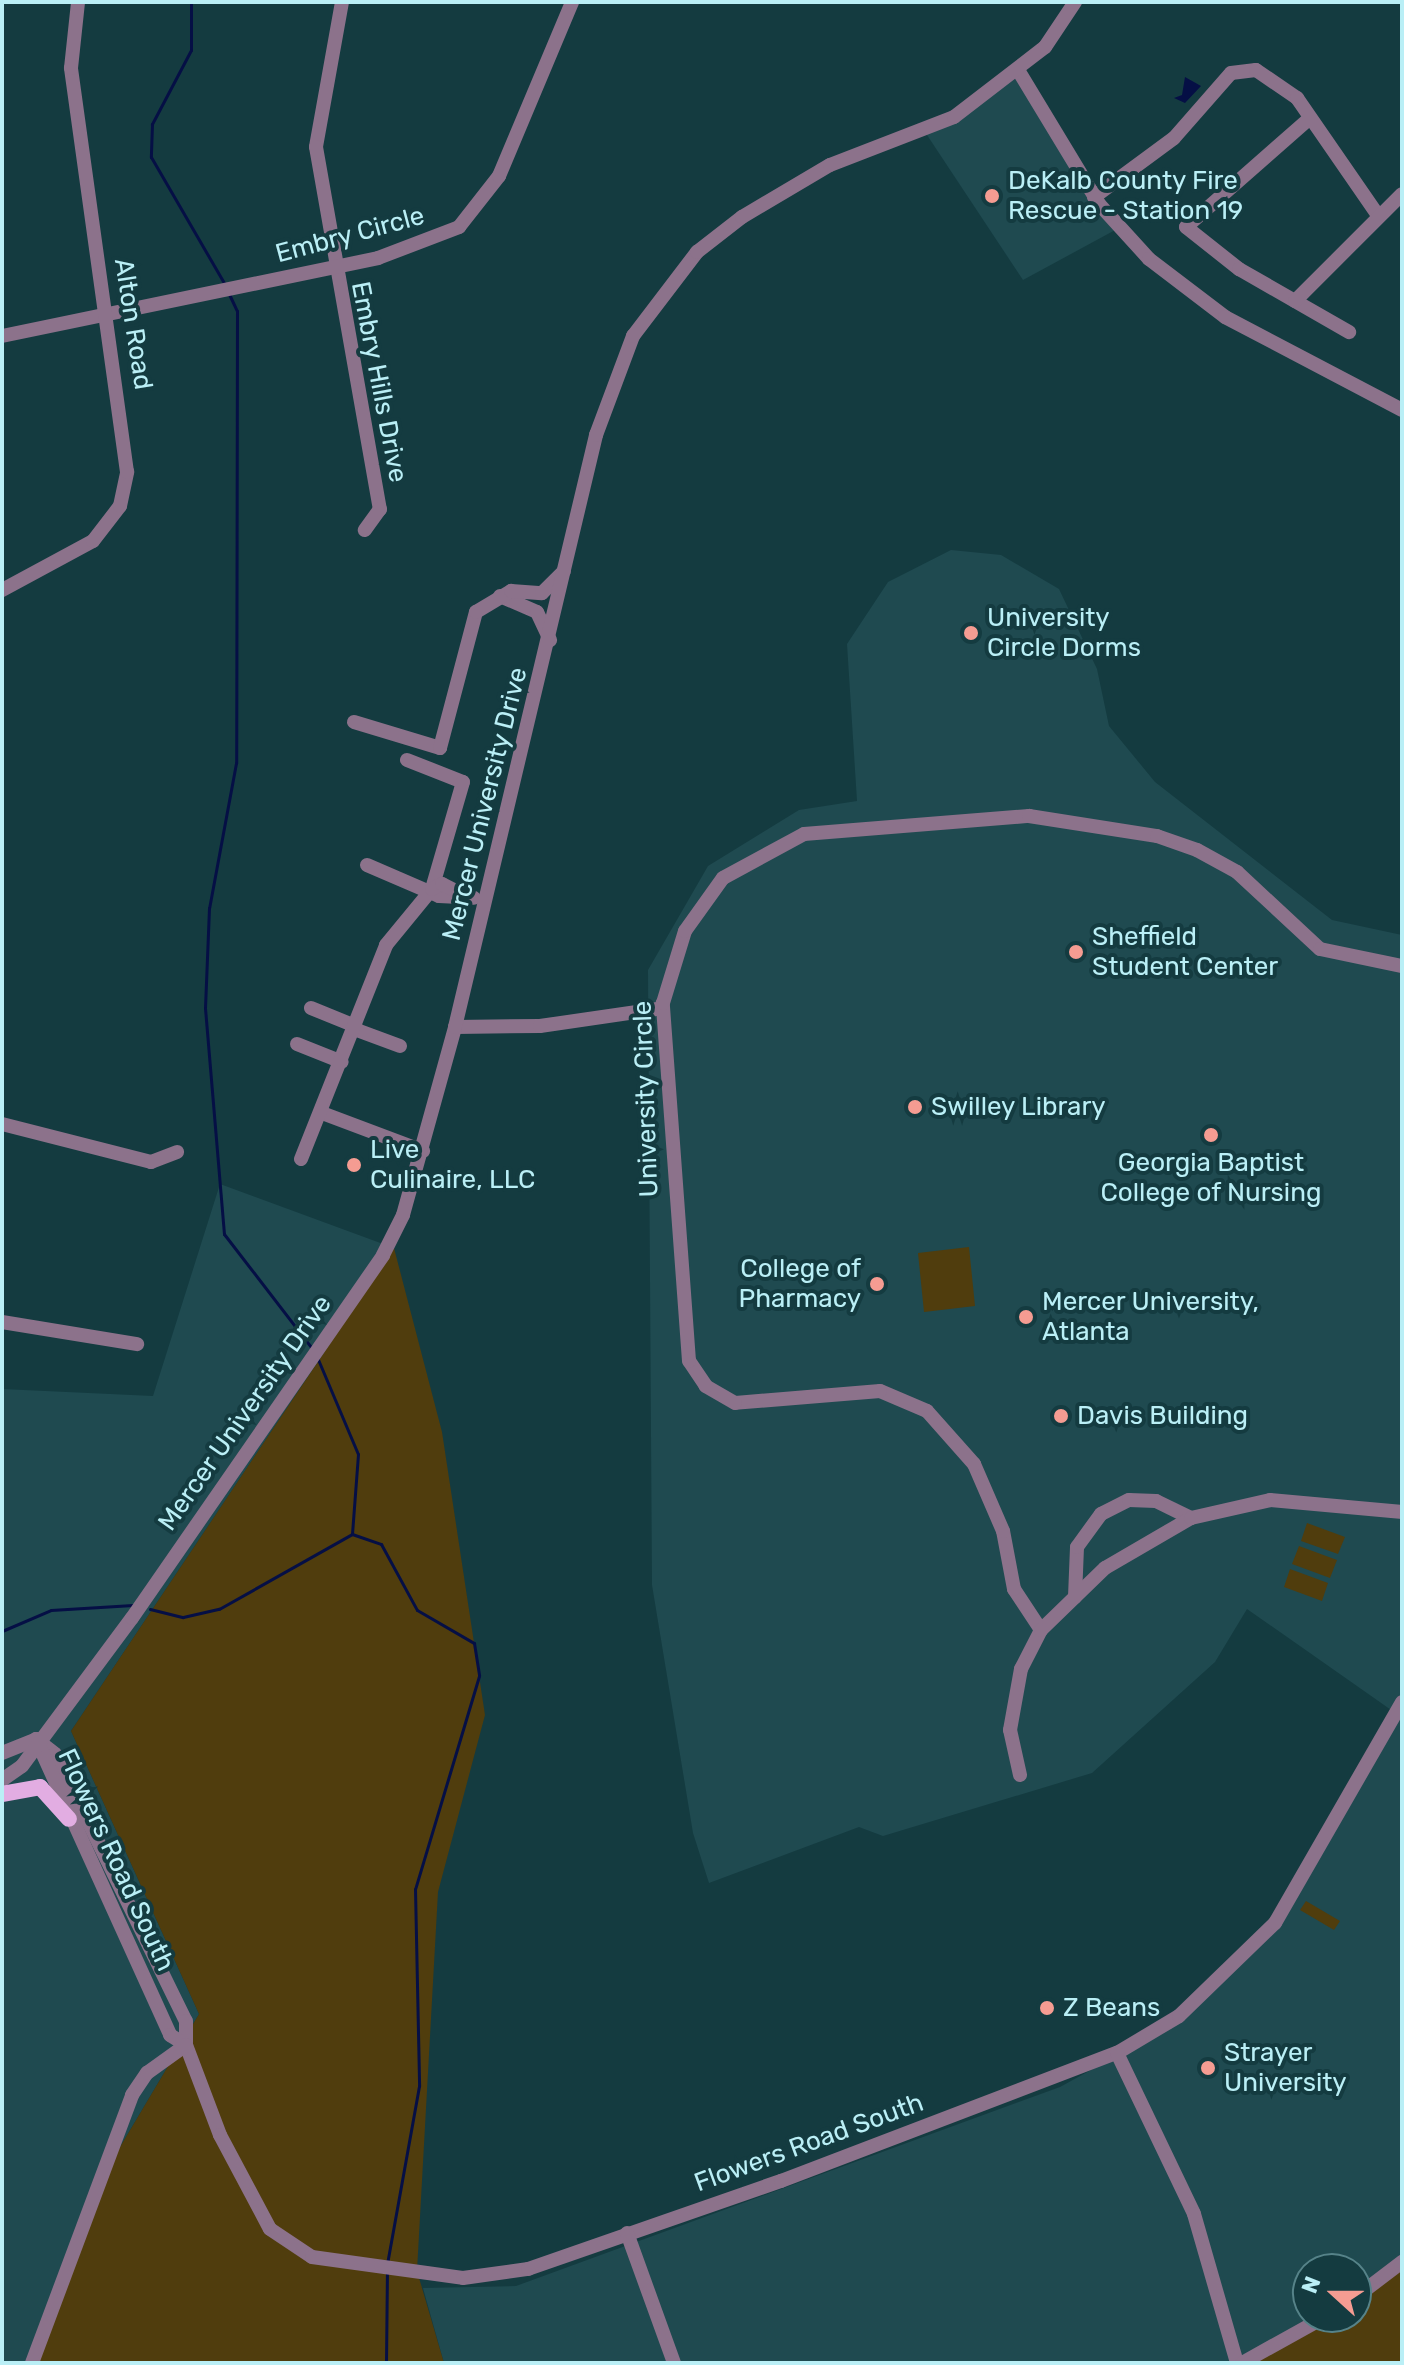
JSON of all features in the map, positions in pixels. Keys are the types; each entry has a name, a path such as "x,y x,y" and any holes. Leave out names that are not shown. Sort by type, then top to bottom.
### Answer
{"main road":[{"path":"2,1794 40,1787 69,1819"}],"street":[{"name":"Alton Road","path":"2,590 93,541 120,506 127,443 71,68 78,2"},
{"name":"Embry Hills Drive","path":"342,2 316,147 332,268 380,509 365,530"},
{"name":"Embry Circle","path":"2,336 332,268 429,242 477,209 499,176 572,2"},
{"name":"Mercer University Drive","path":"2,1780 22,1766 36,1739 132,1618 383,1255 423,1151 614,377 640,324 697,252 787,187 939,125 1018,70 1067,21 1075,2"},
{"path":"1094,197 1152,151 1242,69 1286,86 1377,214"},
{"path":"1018,70 1094,197 1121,233 1193,297 1402,410"},
{"path":"1310,118 1186,227 1295,301 1349,332"},
{"path":"1295,301 1377,214 1402,194"},
{"path":"354,722 440,748 476,612 500,596 533,594 568,566"},
{"path":"529,610 533,594"},
{"path":"500,596 529,610 550,640"},
{"path":"301,1159 322,1113 386,945 432,889 463,782 407,760"},
{"name":"University Circle","path":"1041,1630 1014,1589 1003,1531 974,1464 927,1411 880,1391 735,1403 696,1375 689,1361 670,1169 663,1008 685,931 723,878 747,862 804,834 943,817 1029,816 1157,836 1237,872 1320,949 1402,966"},
{"path":"367,865 432,889 439,896 486,900"},
{"path":"311,1008 400,1046"},
{"path":"455,1027 540,1026 663,1008"},
{"path":"297,1044 342,1062"},
{"path":"322,1113 423,1151"},
{"path":"2,1124 151,1162 177,1152"},
{"path":"2,1322 137,1344"},
{"path":"1075,1597 1077,1547 1101,1514 1129,1500 1156,1501 1191,1518"},
{"path":"1020,1775 1012,1700 1041,1630 1105,1568 1191,1518 1270,1500 1402,1512"},
{"name":"Flowers Road South","path":"36,1739 54,1752 186,2021 186,2045 245,2191 270,2229 312,2257 451,2276 528,2269 1117,2053 1201,1998 1275,1923 1402,1702"},
{"name":"Mercer University Drive","path":"2,1753 36,1739"},
{"name":"Flowers Road South","path":"36,1739 69,1819 170,2035 186,2045"},
{"path":"32,2363 132,2095 147,2073 186,2045"},
{"path":"1117,2053 1194,2214 1240,2363 1295,2333"},
{"path":"627,2233 674,2363"},
{"path":"1372,2285 1402,2262"}],"shaded area":[{"path":"1020,68 1117,229 1023,280 925,132"},
{"path":"1185,77 1201,86 1185,103 1174,98 1182,95"},
{"name":"Mercer University, Atlanta","path":"951,550 1001,555 1059,589 1097,669 1109,726 1155,782 1332,920 1402,935 1402,2263 1372,2288 1372,2253 1292,2253 1292,2333 1305,2333 1241,2363 444,2363 423,2288 516,2286 1060,2087 1153,2036 1263,1943 1394,1712 1247,1609 1215,1662 1092,1773 883,1836 859,1827 709,1883 693,1833 652,1585 648,970 708,866 799,810 857,801 847,644 888,582"},
{"path":"220,1184 394,1248 71,1731 199,2014 85,2206 32,2363 2,2363 2,1389 153,1396"},
{"path":"969,1247 975,1306 924,1312 918,1253"},
{"path":"394,1248 442,1432 485,1715 438,1892 417,2271 444,2363 32,2363 85,2206 199,2014 71,1731"},
{"path":"1307,1523 1345,1537 1338,1554 1301,1541"},
{"path":"1299,1546 1337,1560 1330,1578 1292,1564"},
{"path":"1290,1569 1328,1583 1322,1601 1284,1587"},
{"path":"1306,1901 1340,1921 1334,1930 1300,1910"},
{"path":"1402,2263 1402,2363 1241,2363 1305,2333 1372,2333 1372,2288"}],"waterway":[{"path":"191,2 191,50 152,124 151,157 224,283"},
{"path":"229,294 237,311 236,763 209,908 205,1008 224,1234 311,1347"},
{"path":"317,1357 358,1454 352,1534"},
{"path":"150,1609 183,1617 219,1609 352,1534 381,1544 417,1610 474,1643 479,1676 415,1889 419,2086 387,2263"},
{"path":"2,1631 51,1610 133,1605"},
{"path":"386,2363 387,2271"}],"place":[{"name":"DeKalb County Fire Rescue - Station 19","path":"992,196"},
{"name":"University Circle Dorms","path":"971,633"},
{"name":"Sheffield Student Center","path":"1076,952"},
{"name":"Swilley Library","path":"915,1107"},
{"name":"Georgia Baptist College of Nursing","path":"1211,1135"},
{"name":"Live Culinaire, LLC","path":"354,1165"},
{"name":"College of Pharmacy","path":"877,1284"},
{"name":"Mercer University, Atlanta","path":"1026,1317"},
{"name":"Davis Building","path":"1061,1416"},
{"name":"Z Beans","path":"1047,2008"},
{"name":"Strayer University","path":"1208,2068"}]}
